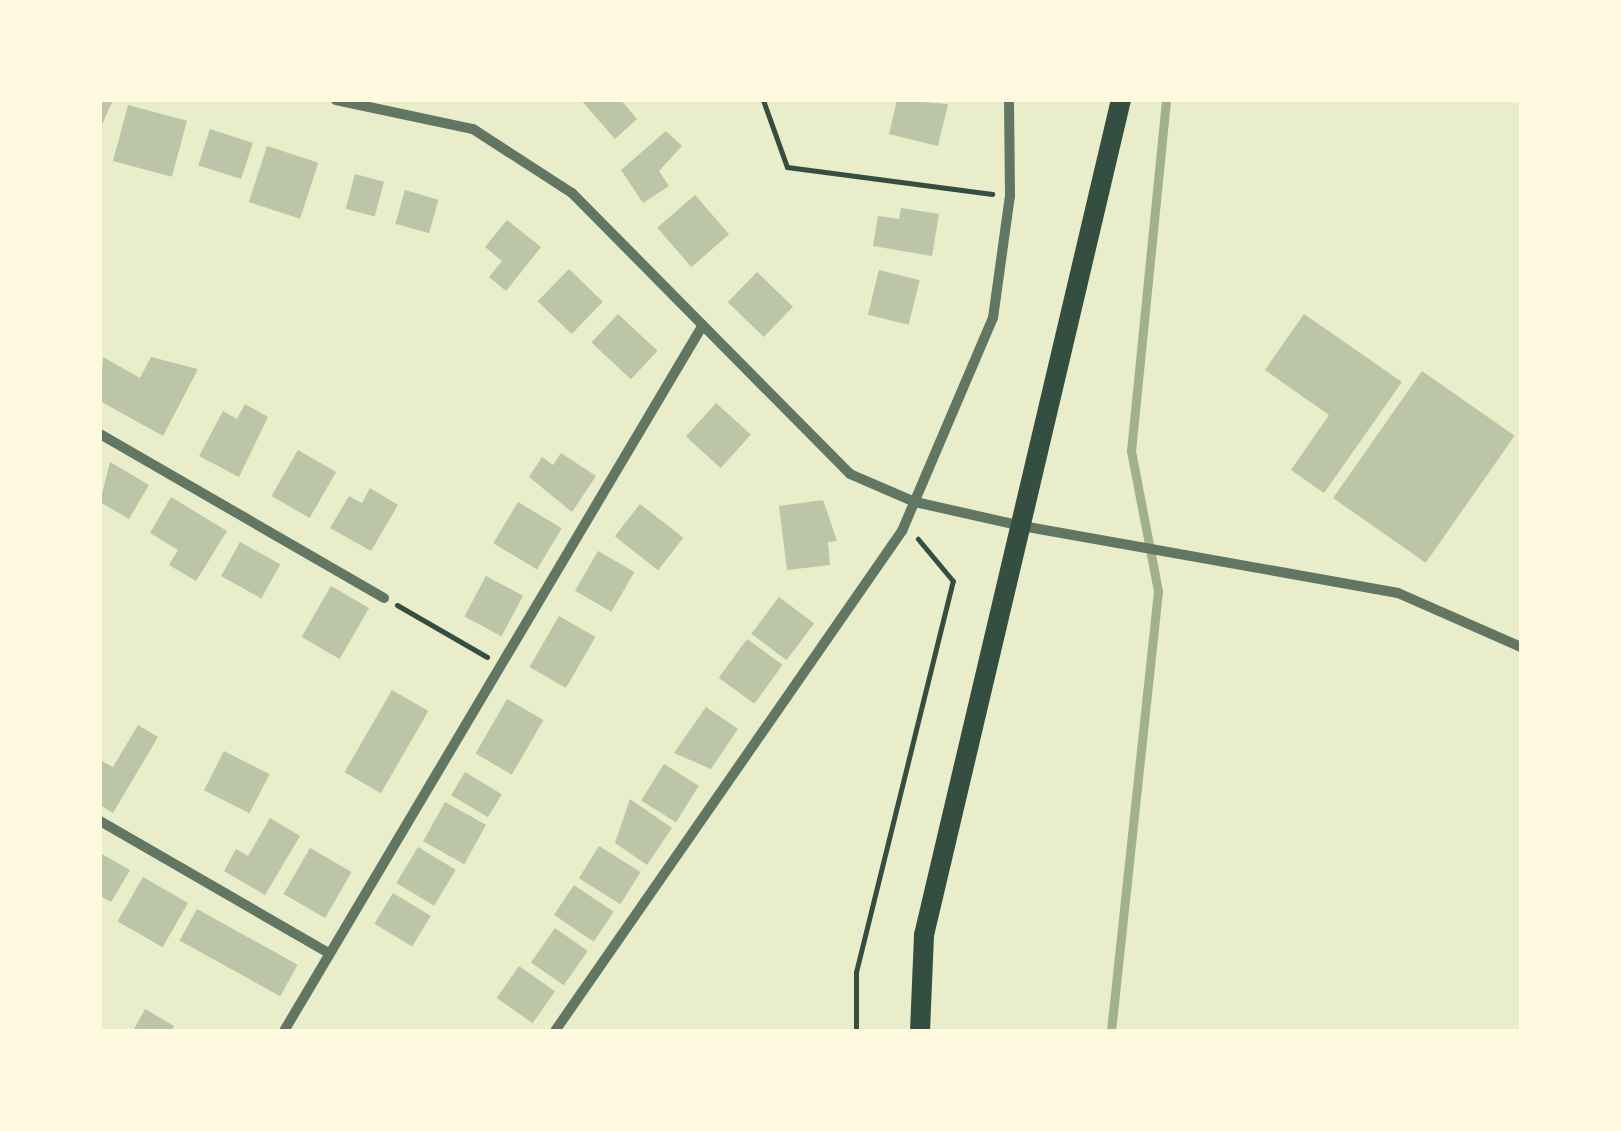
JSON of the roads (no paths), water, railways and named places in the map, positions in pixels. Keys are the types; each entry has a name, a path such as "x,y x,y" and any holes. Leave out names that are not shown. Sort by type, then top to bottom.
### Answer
{"main road":[{"path":"920,1031 924,934 1121,100"}],"street":[{"path":"336,100 472,129 572,193 701,328 850,474 915,502 1022,526 1191,551 1398,594 1521,647"},
{"path":"554,1031 902,531 993,318 1010,196 1009,100"},
{"path":"284,1031 498,664 701,328"},
{"path":"100,434 384,598"},
{"path":"100,822 328,953"}],"waterway":[{"path":"1111,1031 1158,591 1131,451 1166,100"}]}
